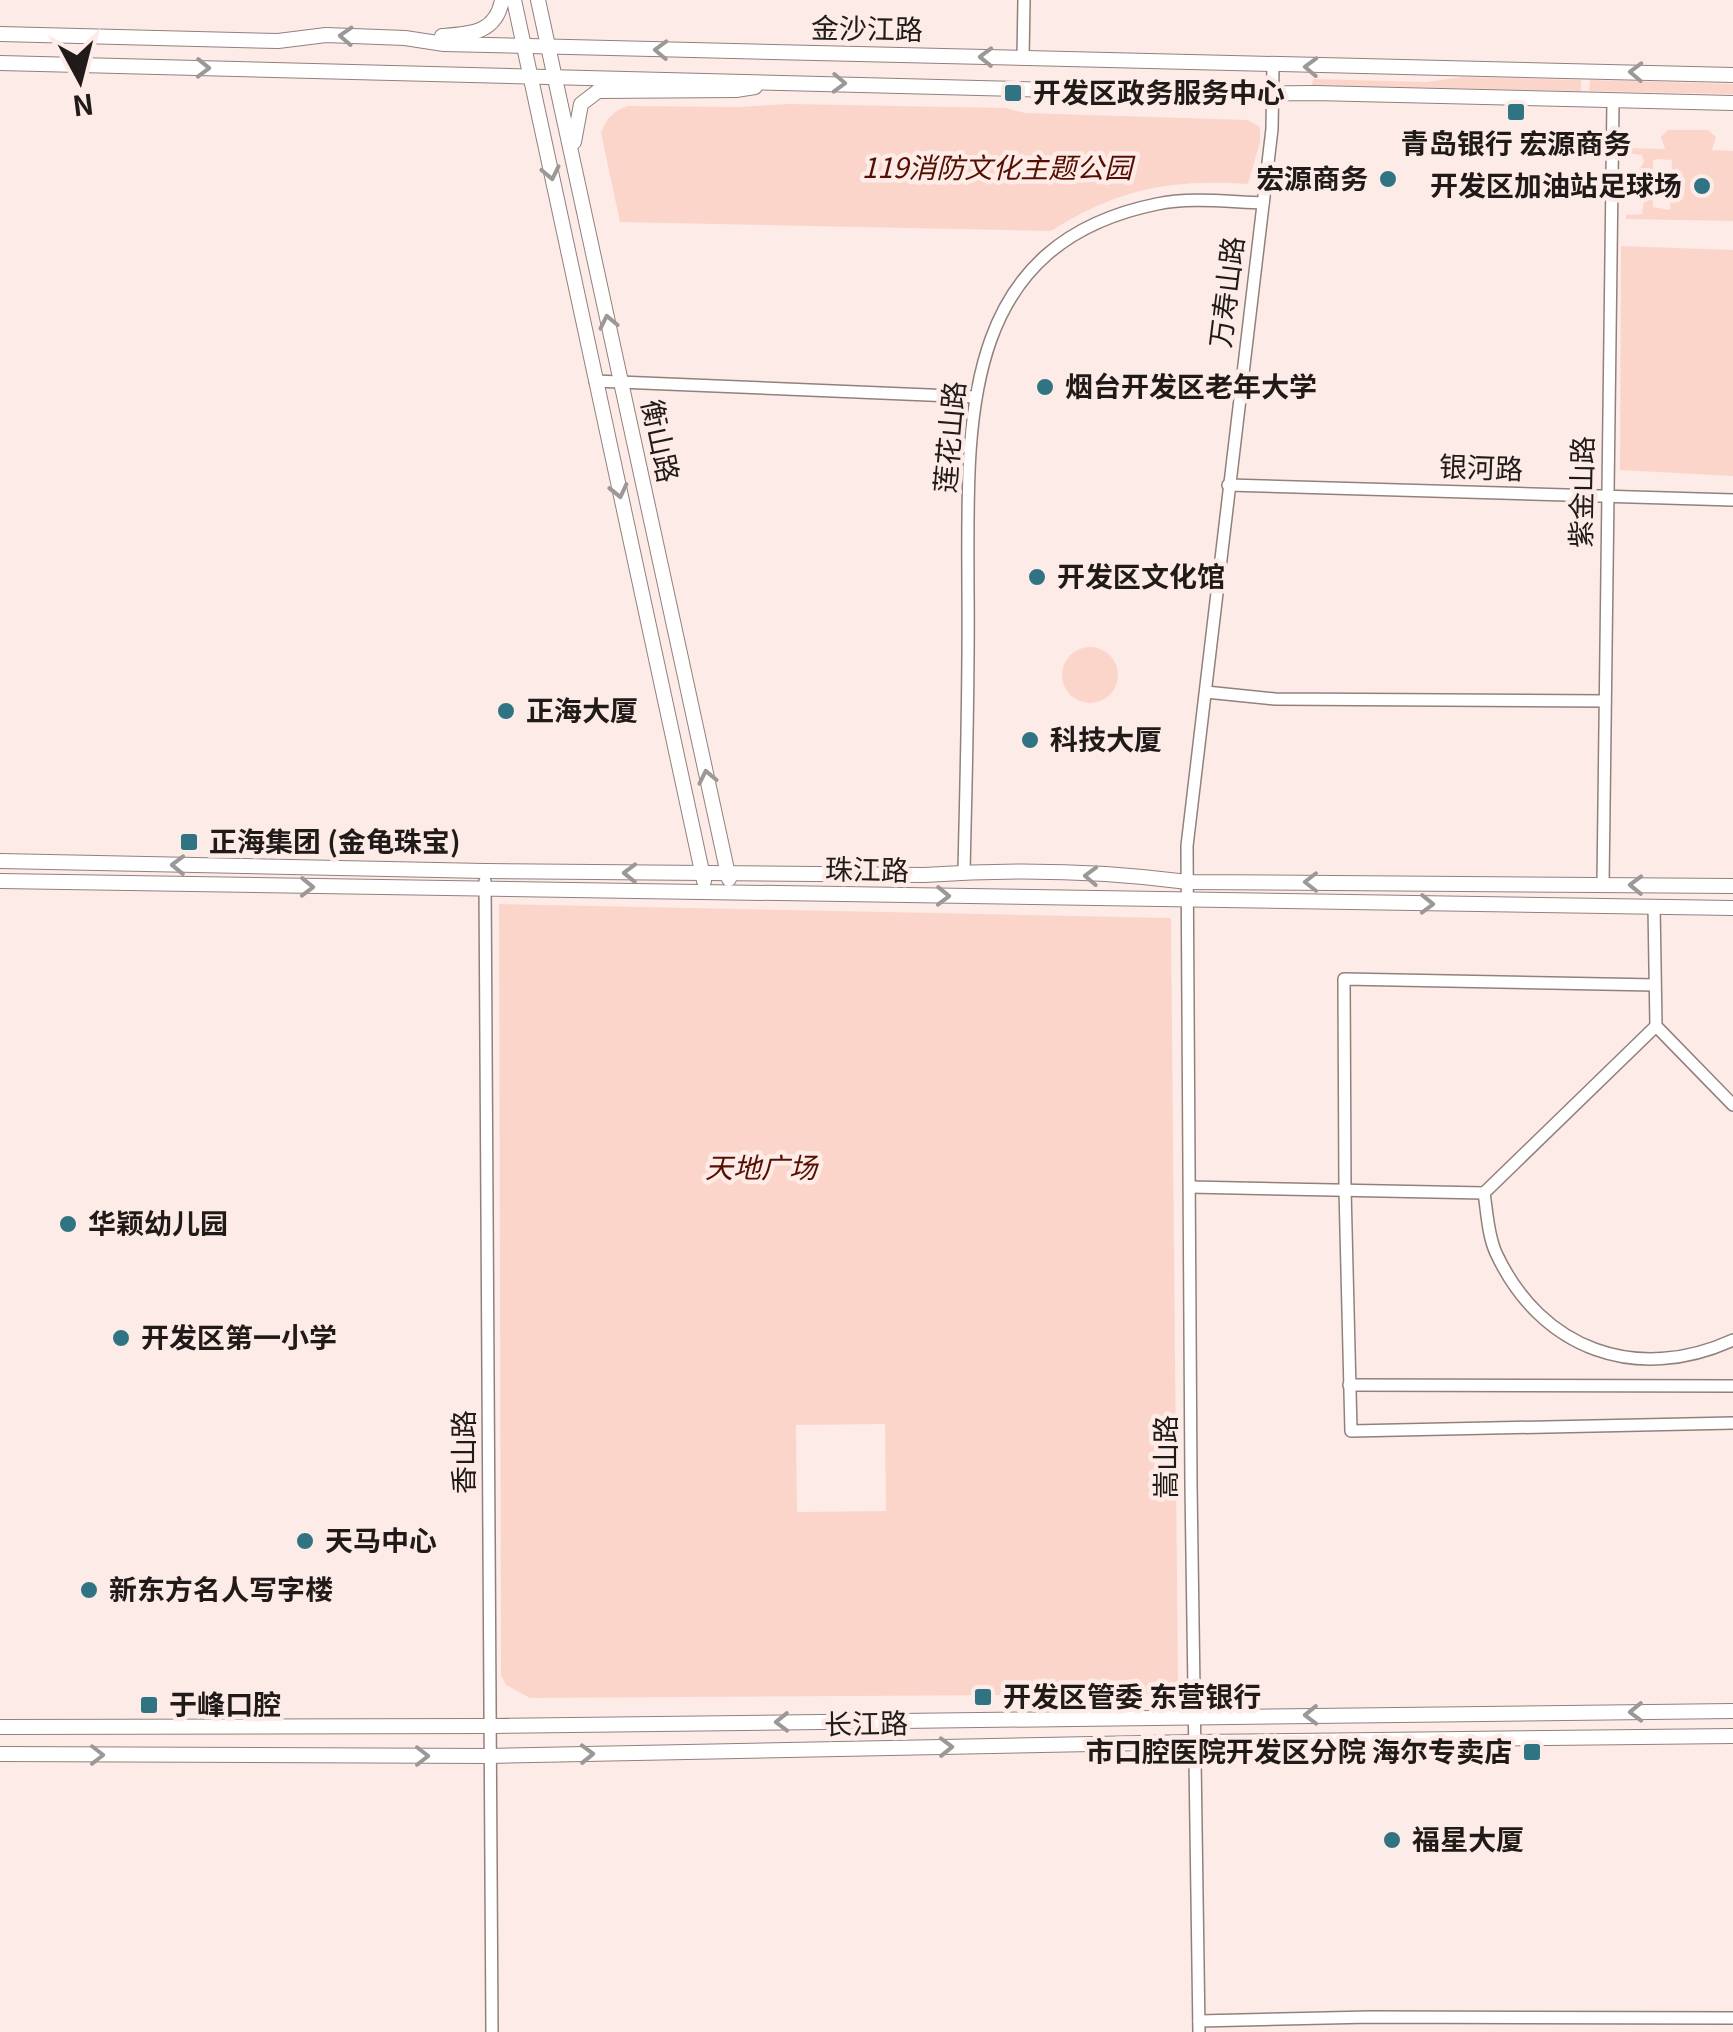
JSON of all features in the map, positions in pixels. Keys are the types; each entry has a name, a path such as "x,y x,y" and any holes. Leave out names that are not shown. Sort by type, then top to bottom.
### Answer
{"main road":[{"path":"405,38 484,30 496,20 502,0"},
{"name":"衡山路","path":"514,0 706,892"},
{"name":"衡山路","path":"538,0 731,892"},
{"name":"金沙江路","path":"0,34 278,41 326,35 405,38 444,44 1733,75"},
{"name":"金沙江路","path":"0,63 1733,103"},
{"path":"572,158 578,111 586,97 598,91 736,90 789,82"},
{"path":"0,861 702,874 964,872 1188,882 1733,886"},
{"name":"珠江路","path":"0,881 1733,908"},
{"name":"长江路","path":"0,1727 489,1726 1733,1711"},
{"name":"长江路","path":"0,1754 489,1756 1733,1736"}],"street":[{"path":"1023,58 1024,0"},
{"name":"万寿山路","path":"1188,882 1187,846 1263,203 1274,93 1273,65"},
{"name":"紫金山路","path":"1603,884 1613,100"},
{"name":"莲花山路","path":"964,872 969,699 968,508 976,396 984,354 997,319 1028,272 1068,238 1117,215 1159,203 1263,203"},
{"path":"595,381 976,396"},
{"name":"银河路","path":"1228,485 1733,500"},
{"path":"1206,692 1276,700 1604,701"},
{"name":"香山路","path":"485,871 492,2032"},
{"name":"嵩山路","path":"1188,882 1199,2026"},
{"path":"1654,906 1656,1026 1733,1104"},
{"path":"1655,984 1344,979 1351,1431 1733,1423"},
{"path":"1190,1186 1484,1193 1656,1026"},
{"path":"1484,1193 1494,1250 1522,1300 1566,1337 1620,1358 1658,1359 1677,1359 1733,1340"},
{"path":"1349,1385 1733,1386"},
{"path":"1199,2026 1370,2017 1733,2018"}],"green space":[{"path":"1463,77 1581,80 1581,91 1312,85 1313,79 1426,82"},
{"path":"1590,80 1733,84 1733,94 1589,91"},
{"name":"119消防文化主题公园","path":"628,106 1006,108 1025,113 1248,120 1260,127 1260,142 1248,184 1194,183 1145,190 1099,205 1051,231 620,222 601,133 614,113"},
{"path":"1668,130 1708,130 1716,137 1712,150 1733,151 1733,221 1626,219 1626,215 1642,214 1639,170 1644,162 1642,155 1625,153 1625,148 1665,149 1661,137","holes":["1672,160 1670,210 1653,207 1653,161"]},
{"path":"1621,246 1733,250 1733,476 1620,470"},
{"path":"1090,647 1110,655 1118,675 1110,695 1090,703 1070,695 1062,675 1070,655"},
{"name":"天地广场","path":"499,904 1171,918 1178,1684 1162,1694 530,1698 506,1685 501,1675","holes":["885,1424 886,1511 797,1512 796,1425"]}],"place":[{"name":"开发区政务服务中心","path":"1013,93"},
{"name":"青岛银行 宏源商务","path":"1516,112"},
{"name":"宏源商务","path":"1388,179"},
{"name":"开发区加油站足球场","path":"1702,186"},
{"name":"烟台开发区老年大学","path":"1045,387"},
{"name":"开发区文化馆","path":"1037,577"},
{"name":"正海大厦","path":"506,711"},
{"name":"科技大厦","path":"1030,740"},
{"name":"正海集团 (金龟珠宝)","path":"189,842"},
{"name":"华颖幼儿园","path":"68,1224"},
{"name":"开发区第一小学","path":"121,1338"},
{"name":"天马中心","path":"305,1541"},
{"name":"新东方名人写字楼","path":"89,1590"},
{"name":"开发区管委 东营银行","path":"983,1697"},
{"name":"于峰口腔","path":"149,1705"},
{"name":"市口腔医院开发区分院 海尔专卖店","path":"1532,1752"},
{"name":"福星大厦","path":"1392,1840"}]}
